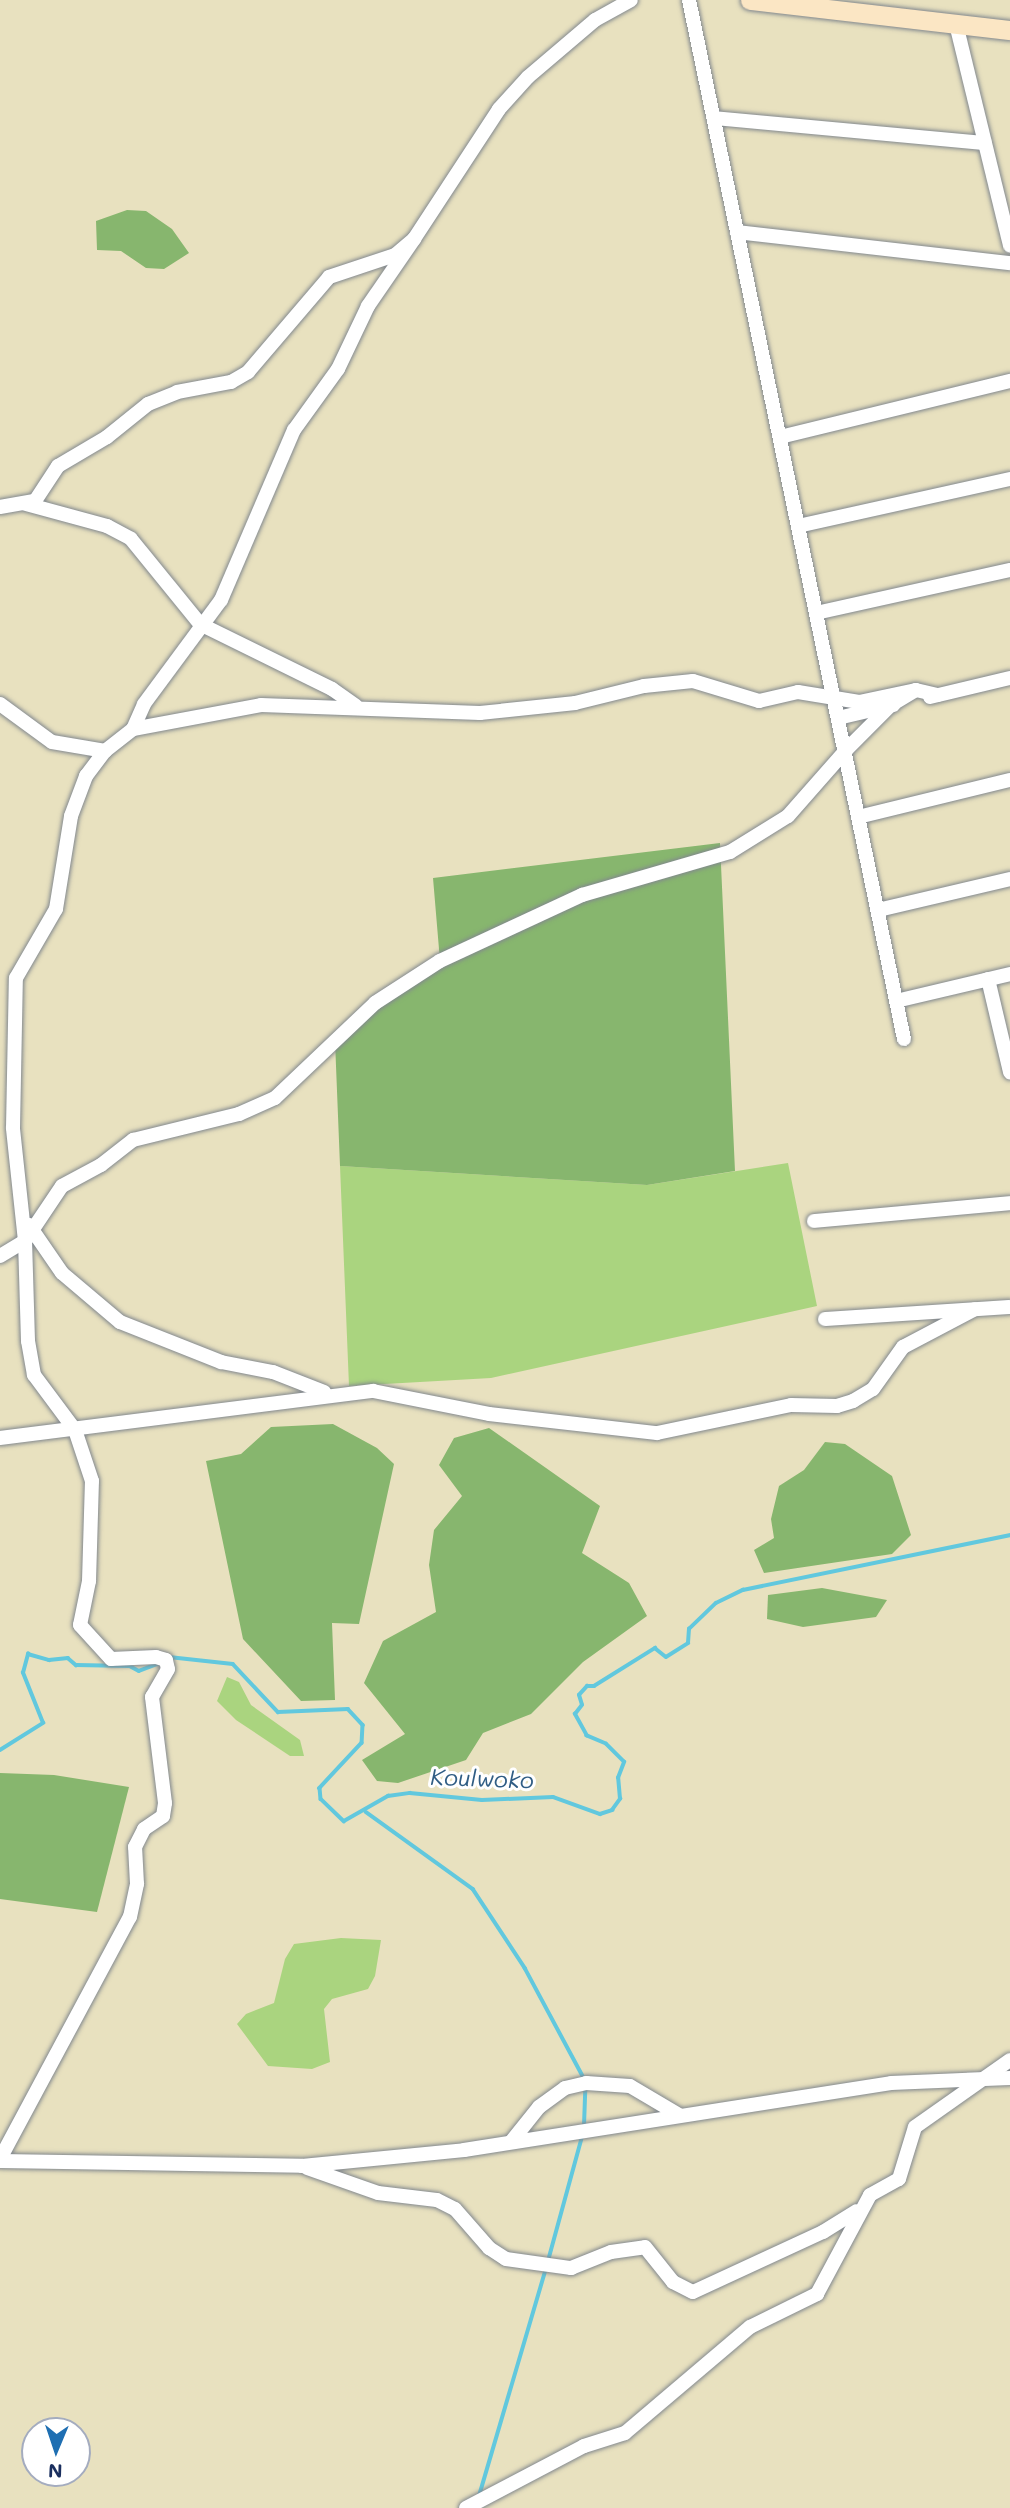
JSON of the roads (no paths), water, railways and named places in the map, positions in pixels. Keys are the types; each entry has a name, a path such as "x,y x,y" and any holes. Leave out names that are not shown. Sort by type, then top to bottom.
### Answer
{"main road":[{"path":"750,0 864,7 956,24 1010,30"}],"street":[{"path":"133,729 144,704 203,627 255,527 294,430 338,369 368,306 513,94 595,20 631,0"},
{"path":"689,0 904,1039"},
{"path":"956,24 1010,246"},
{"path":"714,118 985,143"},
{"path":"737,232 1010,262"},
{"path":"26,505 40,495 58,466 107,437 148,404 177,392 231,382 248,372 329,277 360,263 395,255 414,239"},
{"path":"780,437 1010,381"},
{"path":"798,526 1010,479"},
{"path":"0,507 26,505 107,526 131,539 203,627 332,688 358,707"},
{"path":"816,613 1010,570"},
{"path":"838,718 1010,678"},
{"path":"937,695 916,690 859,702 833,694 798,692 759,701 693,681 644,686 575,703 480,713 261,705 133,729 105,751 86,776 71,816 56,909 16,978 13,1128 23,1215 29,1236 28,1341 34,1376 75,1430 92,1481 89,1581 81,1630 111,1659 166,1660 168,1669 152,1697 165,1803 163,1815 144,1829 135,1847 137,1884 120,1941 0,2160 302,2166 511,2142 891,2083 1010,2078"},
{"path":"0,1256 29,1236 62,1186 101,1165 133,1140 239,1114 275,1098 375,1003 440,961 582,895 730,852 788,816 845,751 891,705 916,690"},
{"path":"0,704 52,742 105,751"},
{"path":"858,817 1010,780"},
{"path":"877,910 1010,878"},
{"path":"896,1001 1010,974"},
{"path":"988,979 1010,1072"},
{"path":"814,1222 1010,1203"},
{"path":"29,1236 62,1273 120,1322 221,1362 273,1373 327,1394"},
{"path":"825,1319 1010,1307"},
{"path":"0,1438 327,1394 373,1391 489,1414 657,1433 791,1405 837,1406 853,1401 873,1389 903,1347 975,1309"},
{"path":"466,2508 584,2446 625,2433 750,2327 817,2294 870,2195 899,2179 915,2127 924,2116 990,2078 1010,2060"},
{"path":"511,2142 539,2107 565,2088 586,2082 630,2086 679,2115"},
{"path":"302,2166 378,2193 437,2200 455,2209 489,2248 506,2259 571,2267 611,2252 645,2247 673,2282 693,2292 823,2232 863,2206"}],"waterway":[{"name":"Koulwoko","path":"169,1657 233,1664 278,1712 348,1709 363,1725 362,1743 320,1788 321,1799 344,1821 388,1796 410,1793 482,1800 553,1797 600,1814 612,1810 620,1799 618,1778 624,1762 606,1744 587,1736 575,1714 582,1705 579,1695 587,1686 594,1686 655,1648 666,1657 688,1643 689,1629 716,1603 743,1590 1010,1535"},
{"name":"Koulwoko","path":"0,1750 43,1723 23,1673 28,1654 49,1660 68,1658 76,1665 130,1666 139,1671 160,1663"},
{"path":"366,1812 473,1889 525,1968 585,2080"},
{"path":"584,2126 585,2088"},
{"path":"548,2261 582,2137"},
{"path":"479,2496 546,2268"}]}
